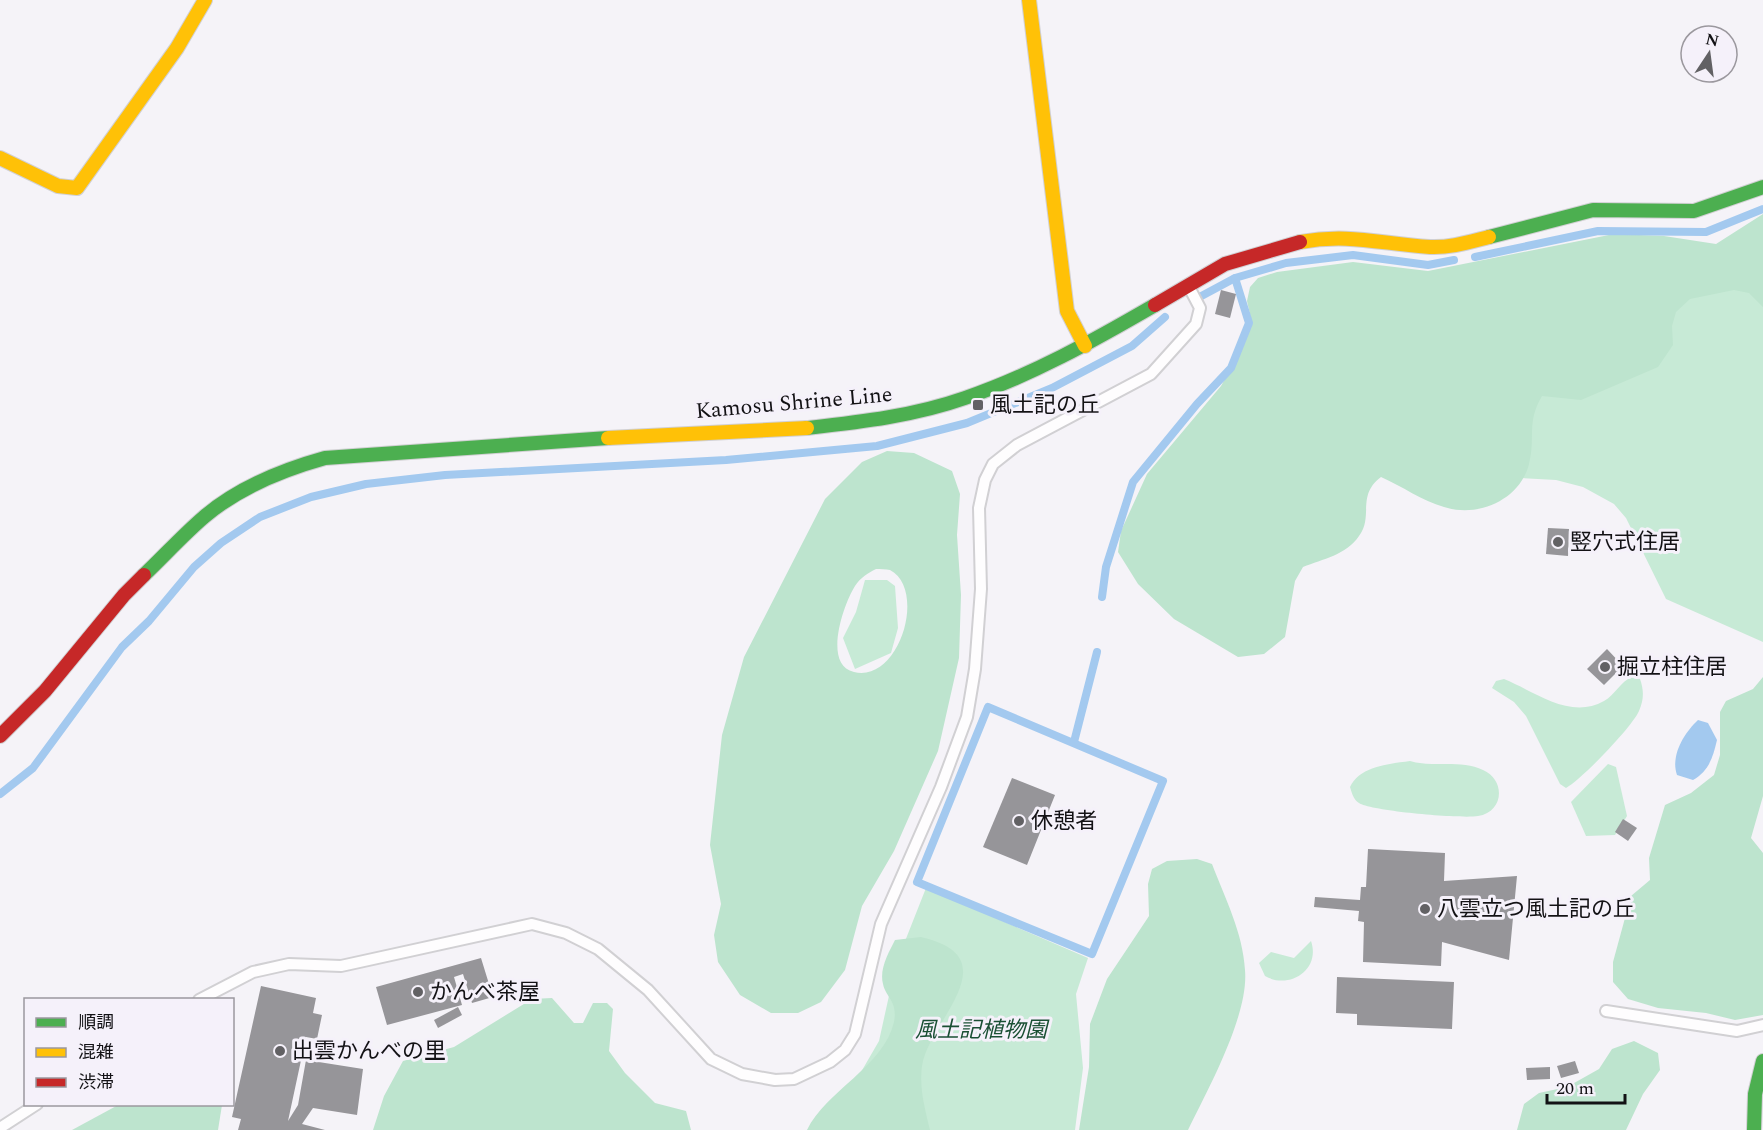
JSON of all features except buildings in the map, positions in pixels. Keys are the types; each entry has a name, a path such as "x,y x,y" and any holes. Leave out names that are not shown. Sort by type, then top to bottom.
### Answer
{"main road":[{"path":"0,158 58,186 76,188 105,144 178,45 205,0"},
{"path":"1029,0 1067,310 1084,346"},
{"name":"Kamosu Shrine Line","path":"0,736 45,691 124,595 205,516 250,486 290,468 324,458 508,443 803,428 878,420 963,399 1023,376 1084,346 1225,264 1254,253 1318,239 1353,237 1430,247 1456,246 1593,210 1694,211 1717,205 1763,187"},
{"path":"1754,1130 1755,1094 1763,1061"}],"lane":[{"path":"201,998 253,972 289,964 341,966 532,924 566,933 598,949 648,990 711,1059 742,1074 775,1080 794,1079 830,1062 845,1050 855,1034 881,924 941,787 967,717 976,658 981,589 979,508 985,480 993,464 1017,445 1151,374 1196,324 1200,308 1188,284"},
{"path":"1606,1011 1737,1031 1763,1025"},
{"path":"0,1128 34,1106"}],"green space":[{"path":"1763,214 1763,307 1749,293 1734,290 1690,299 1676,312 1672,326 1673,345 1658,367 1581,400 1542,396 1534,414 1531,454 1524,477 1517,487 1496,503 1483,508 1457,510 1428,501 1381,477 1369,491 1363,529 1354,542 1334,556 1303,567 1295,581 1285,637 1264,654 1238,657 1174,619 1138,584 1118,552 1121,531 1147,474 1221,386 1243,347 1252,323 1247,301 1250,287 1258,278 1277,272 1353,262 1428,271 1614,234 1664,236 1716,244"},
{"path":"1732,287 1750,289 1763,303 1763,642 1666,599 1626,518 1614,504 1583,487 1556,480 1520,478 1526,409 1540,389 1669,325 1674,314 1686,300 1702,293"},
{"path":"887,451 914,453 952,471 960,494 957,535 961,595 959,658 938,751 894,851 862,906 845,970 821,1002 798,1013 771,1013 740,995 718,962 714,935 721,904 710,845 722,735 744,657 825,499 862,462","holes":["876,569 890,570 901,580 906,596 907,614 903,632 895,650 884,663 870,672 854,672 844,667 839,658 838,633 850,594 862,578"]},
{"path":"865,580 887,580 895,586 898,628 891,653 855,669 843,638 856,612"},
{"path":"1632,677 1640,679 1643,699 1635,719 1606,752 1566,788 1560,784 1526,716 1514,702 1492,688 1496,681 1504,679 1553,702 1579,707 1591,706 1604,701"},
{"path":"1763,677 1763,796 1751,838 1763,853 1763,1015 1735,1020 1706,1013 1658,1008 1628,999 1613,982 1613,962 1631,896 1650,880 1649,858 1665,805 1691,793 1714,775 1720,755 1720,712 1726,701 1753,689"},
{"path":"1410,761 1466,765 1483,770 1496,781 1499,795 1497,802 1487,813 1469,817 1380,809 1359,803 1354,798 1350,787 1361,774 1376,767"},
{"path":"1608,764 1616,767 1627,816 1615,835 1586,836 1571,802"},
{"path":"1197,859 1212,864 1233,916 1244,956 1245,988 1241,1008 1226,1051 1188,1130 1079,1130 1089,1067 1090,1024 1107,979 1149,916 1148,884 1152,869 1167,861"},
{"name":"風土記植物園","path":"926,888 1088,958 1076,994 1083,1068 1075,1130 841,1130 839,1110 879,1041 896,964"},
{"path":"921,937 947,947 960,960 963,975 958,993 927,1049 922,1066 924,1106 930,1130 807,1130 827,1103 867,1065 888,1038 895,1015 893,1004 883,984 882,972 885,961 895,940"},
{"path":"1311,941 1313,951 1311,961 1301,975 1284,981 1265,976 1259,963 1271,952 1294,958"},
{"path":"552,998 574,1023 583,1023 593,1003 607,1003 613,1009 609,1051 625,1073 655,1103 686,1111 691,1130 373,1130 384,1096 403,1061 454,1047 532,999"},
{"path":"1634,1041 1658,1053 1660,1070 1643,1094 1626,1130 1517,1130 1524,1104 1539,1093 1567,1087 1599,1069 1612,1049"},
{"path":"116,1106 222,1106 218,1130 72,1130"}],"water":[{"path":"1698,720 1708,723 1717,740 1710,763 1693,780 1677,775 1675,767 1680,744"}],"waterway":[{"path":"1475,257 1598,231 1706,232 1763,209"},
{"path":"1194,300 1235,278 1286,263 1353,255 1428,265 1454,260"},
{"path":"1102,597 1106,567 1133,482 1197,404 1231,368 1249,323 1235,278"},
{"path":"0,794 33,768 122,647 149,621 194,567 221,543 260,517 311,497 366,484 445,475 726,460 877,446 967,423 1052,388 1132,346 1165,317"},
{"path":"1074,742 1097,652"},
{"path":"988,707 1163,781 1092,954 917,882 988,707"}],"traffic: fast":[{"path":"1489,237 1593,210 1694,211 1763,187"},
{"path":"807,428 907,414 965,398 1038,368 1155,305"},
{"path":"144,575 217,506 246,488 277,474 325,458 608,438"},
{"path":"1754,1130 1755,1094 1763,1061"}],"traffic: slow":[{"path":"0,158 58,186 77,188 177,48 205,0"},
{"path":"1029,0 1067,311 1085,346"},
{"path":"1300,242 1350,239 1437,247 1489,237"},
{"path":"608,438 807,428"}],"traffic: jam":[{"path":"1155,305 1225,264 1300,242"},
{"path":"0,736 45,691 124,595 144,575"}],"place":[{"name":"風土記の丘","path":"978,405"},
{"name":"竪穴式住居","path":"1558,542"},
{"name":"掘立柱住居","path":"1605,667"},
{"name":"休憩者","path":"1019,821"},
{"name":"八雲立つ風土記の丘","path":"1425,909"},
{"name":"かんべ茶屋","path":"418,992"},
{"name":"出雲かんべの里","path":"280,1051"}]}
